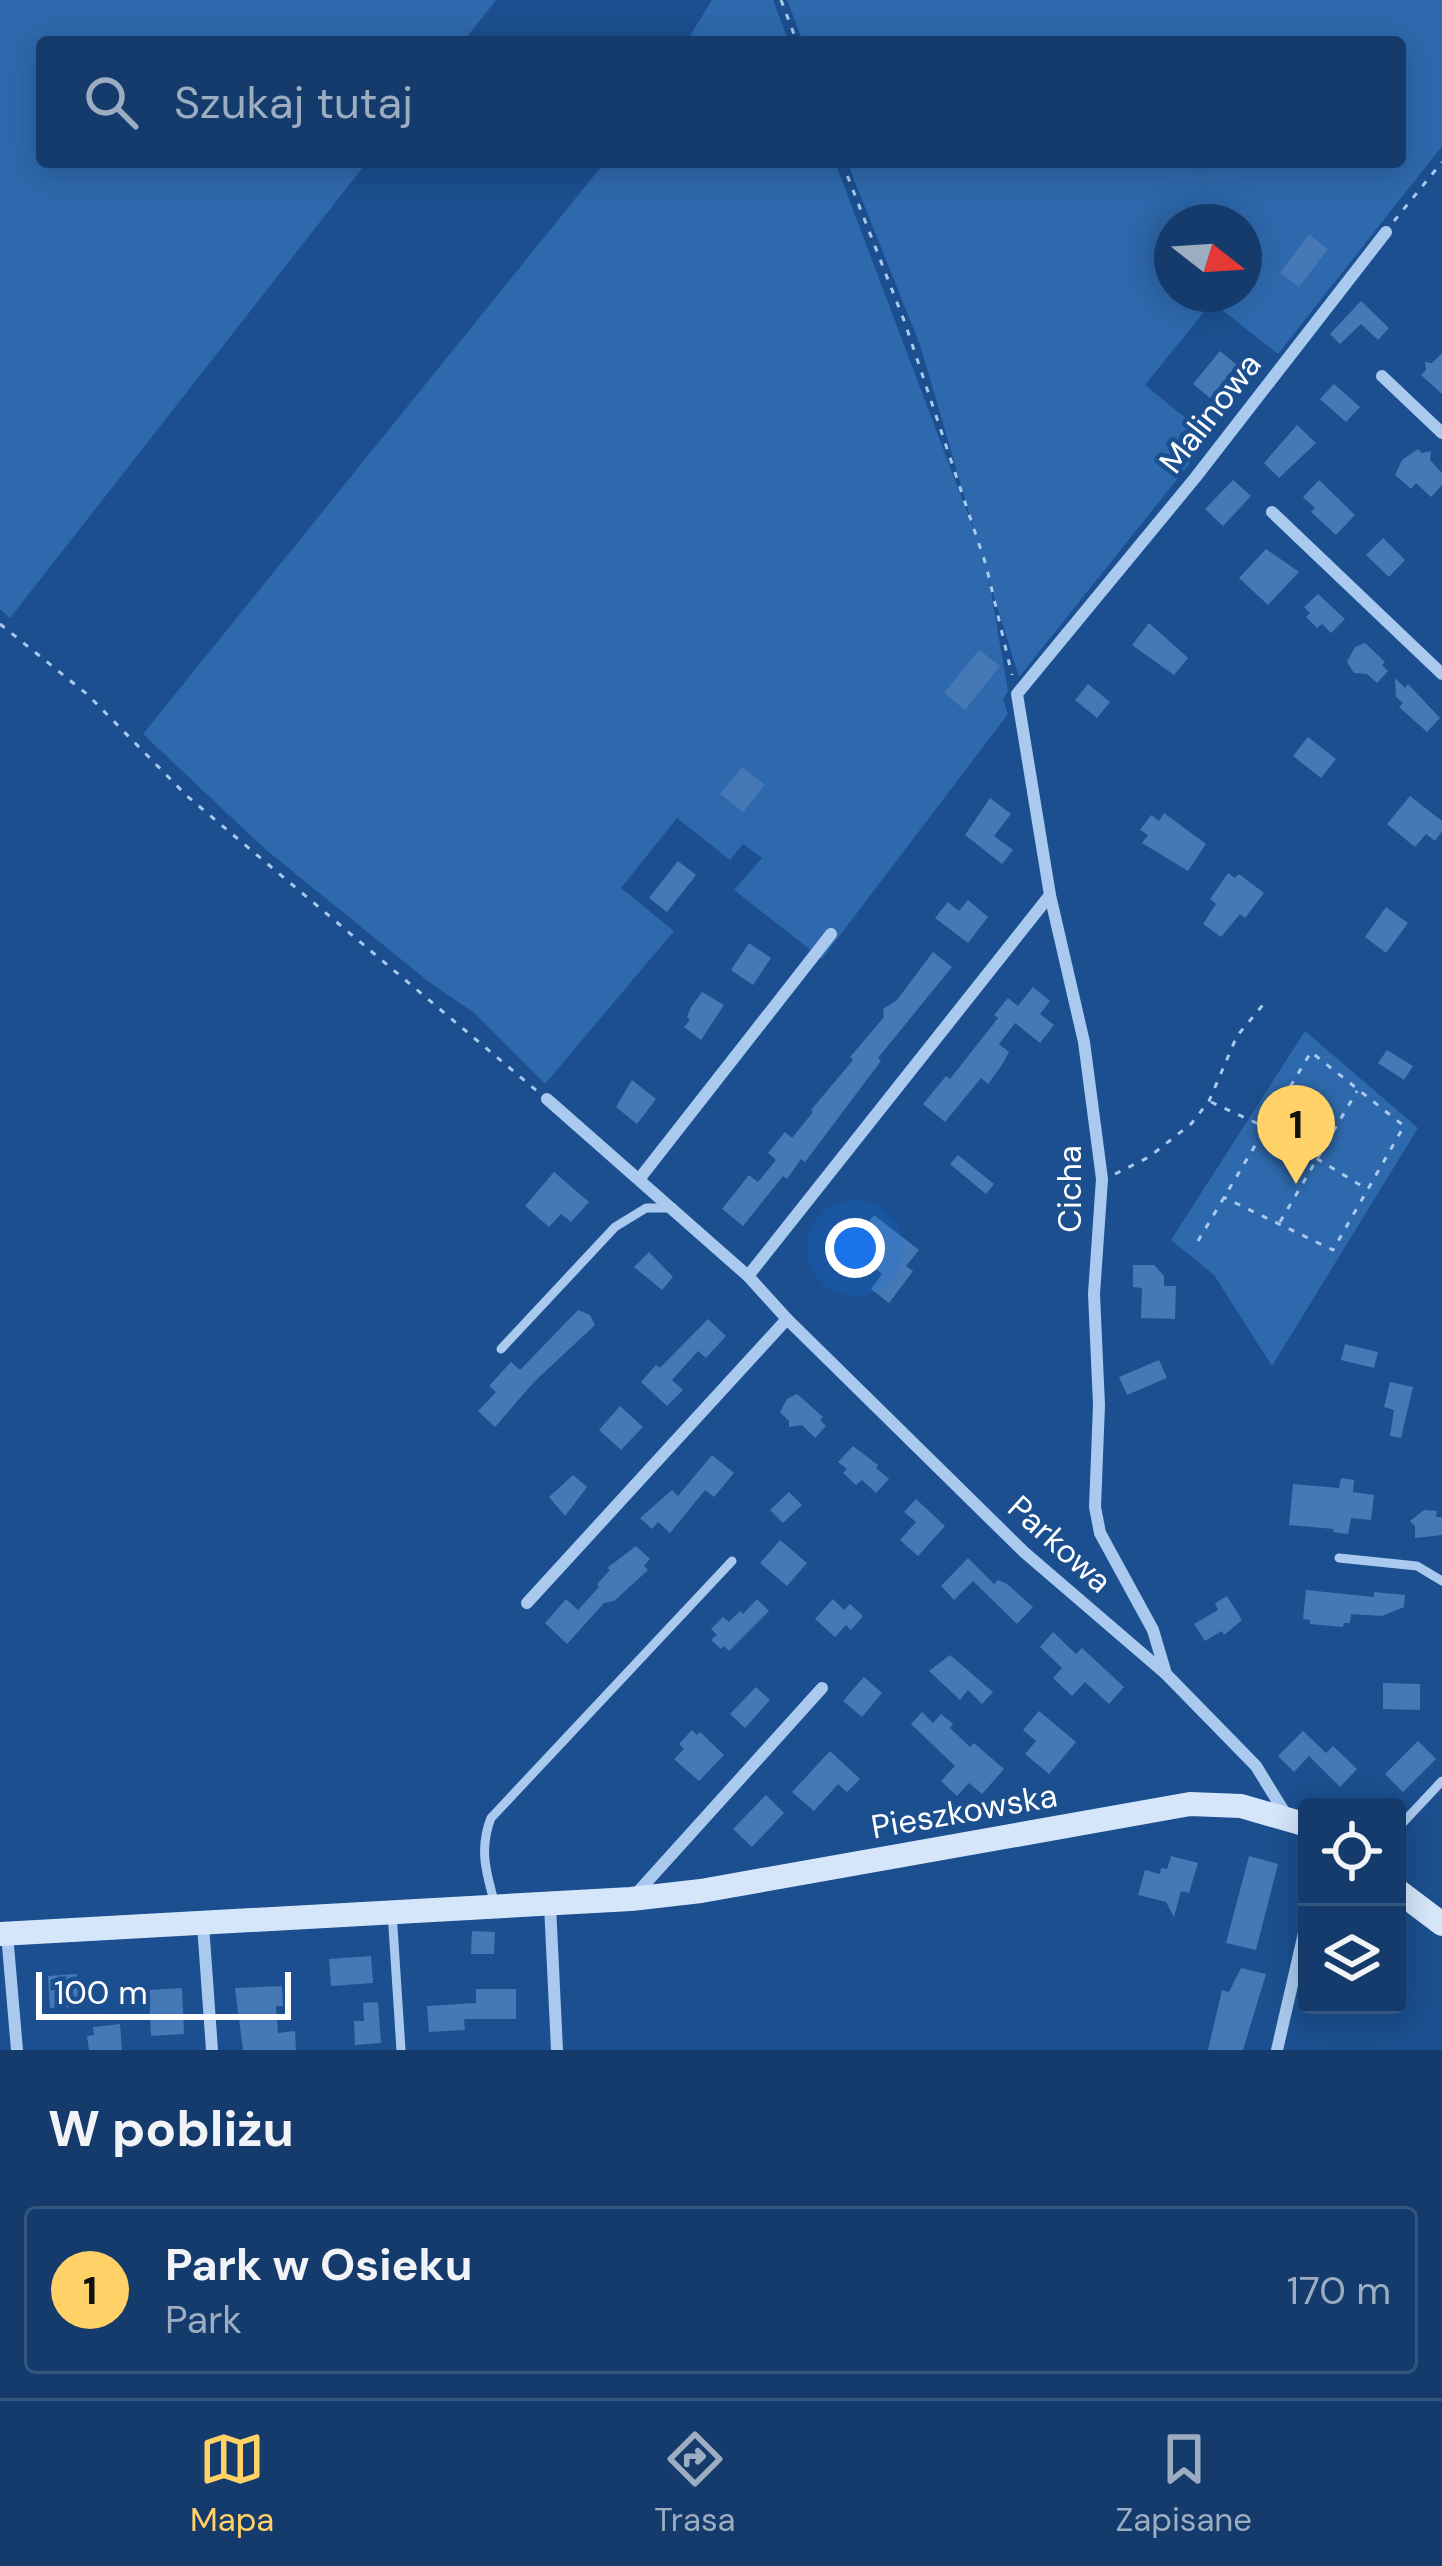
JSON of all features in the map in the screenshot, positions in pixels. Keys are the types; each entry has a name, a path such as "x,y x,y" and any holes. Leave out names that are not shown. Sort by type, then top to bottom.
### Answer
{"street":[{"name":"Malinowa","path":"1017,694 1181,495 1386,232"},
{"path":"1382,376 1442,433"},
{"path":"1272,512 1442,674"},
{"name":"Cicha","path":"1017,694 1050,895 1084,1042 1102,1179 1094,1294 1099,1405 1094,1507 1100,1533 1153,1630 1166,1674"},
{"path":"748,1276 1050,895"},
{"path":"640,1178 832,934"},
{"name":"Parkowa","path":"547,1099 748,1276 1024,1552 1166,1674 1256,1766 1297,1821"},
{"path":"527,1603 787,1319"},
{"path":"631,1899 822,1688"},
{"name":"Pieszkowska","path":"4,1934 631,1899 701,1891 1190,1804 1240,1806 1297,1821"},
{"path":"1406,1897 1442,1924"},
{"path":"550,1905 557,2050"},
{"path":"202,1925 212,2050"},
{"path":"4,1934 17,2050"},
{"path":"1277,2050 1298,1959"}],"lane":[{"path":"501,1349 615,1227 646,1208 674,1208"},
{"path":"1340,1558 1417,1566 1442,1581"},
{"path":"496,1907 484,1863 484,1834 490,1818 732,1561"},
{"path":"1406,1819 1442,1781"},
{"path":"392,1912 401,2050"}],"path":[{"path":"782,0 795,36"},
{"path":"1386,232 1442,162"},
{"path":"844,168 905,323 986,565 1017,694"},
{"path":"0,624 88,695 187,796 547,1099"},
{"path":"1102,1179 1149,1157 1191,1124 1209,1101 1237,1036 1267,1000"},
{"path":"1198,1241 1223,1197 1311,1052 1404,1126 1333,1250 1223,1197"},
{"path":"1279,1224 1358,1089"},
{"path":"1209,1101 1265,1127 1367,1190"}],"shaded area":[{"path":"0,0 496,0 468,36 36,36 36,168 362,168 10,618 0,609"},
{"path":"712,0 773,0 787,36 690,36"},
{"path":"787,0 1442,0 1442,146 1278,354 1225,312 1262,312 1262,204 1154,204 1154,312 1204,312 1145,385 1210,438 1019,677 989,580 1008,714 822,959 734,890 762,858 743,844 730,860 677,818 621,888 674,931 545,1084 474,1013 265,849 143,734 600,168 837,168 975,533 920,345 849,168 1406,168 1406,36 801,36"},
{"path":"1305,1031 1418,1128 1272,1366 1214,1275 1171,1240"}],"building":[{"path":"1309,234 1328,249 1299,287 1280,273"},
{"path":"1361,301 1389,328 1378,340 1361,324 1340,344 1330,334"},
{"path":"1220,351 1237,365 1210,398 1193,384"},
{"path":"1442,353 1442,394 1421,375 1425,362 1432,363"},
{"path":"1334,384 1360,407 1346,422 1320,399"},
{"path":"1297,425 1316,443 1279,478 1264,463"},
{"path":"1418,449 1431,451 1430,460 1442,473 1442,485 1431,497 1416,483 1411,489 1395,475 1402,460"},
{"path":"1233,480 1251,496 1223,526 1205,509"},
{"path":"1319,480 1355,515 1336,535 1311,512 1315,508 1303,497"},
{"path":"1383,538 1405,560 1389,577 1366,555"},
{"path":"1266,549 1299,572 1268,605 1239,578"},
{"path":"1318,594 1345,619 1331,633 1306,617 1310,613 1304,607"},
{"path":"1149,623 1188,658 1174,675 1132,645"},
{"path":"1365,643 1388,671 1377,683 1367,674 1354,673 1347,662 1355,647"},
{"path":"979,650 1000,666 965,710 944,693"},
{"path":"1395,678 1405,688 1408,684 1440,718 1427,732 1399,707 1403,703 1396,697"},
{"path":"1088,684 1110,702 1097,718 1075,700"},
{"path":"1308,737 1336,759 1321,778 1293,756"},
{"path":"742,767 765,785 743,812 720,794"},
{"path":"1410,796 1442,821 1435,841 1426,834 1415,847 1387,824"},
{"path":"990,798 1011,814 994,836 1013,850 1002,864 965,835"},
{"path":"1164,813 1206,844 1188,871 1142,843 1148,835 1140,830 1151,815 1159,821"},
{"path":"678,861 696,875 667,912 649,898"},
{"path":"1228,873 1235,878 1239,874 1264,893 1245,918 1240,914 1221,937 1203,924 1216,904 1210,899"},
{"path":"968,900 988,917 968,943 935,918 948,902 959,911"},
{"path":"1386,907 1408,923 1386,953 1365,937"},
{"path":"749,943 771,958 753,985 731,970"},
{"path":"933,952 952,967 878,1058 881,1061 805,1162 801,1159 787,1179 783,1176 743,1226 722,1209 749,1175 758,1182 776,1160 768,1153 785,1132 792,1138 884,1017 883,1009 897,1000"},
{"path":"1033,987 1050,1001 1040,1014 1054,1025 1040,1043 1015,1023 999,1044 1009,1052 1002,1065 988,1084 981,1078 945,1122 923,1104 946,1076 950,1079 1008,998 1018,1006"},
{"path":"702,992 724,1005 701,1040 684,1027"},
{"path":"1387,1050 1413,1066 1404,1080 1378,1063"},
{"path":"632,1080 656,1099 637,1124 616,1107"},
{"path":"958,1155 994,1184 986,1194 950,1164"},
{"path":"554,1172 589,1202 571,1222 561,1214 549,1227 525,1206"},
{"path":"874,1215 919,1250 906,1266 913,1271 889,1303 871,1289 882,1274 868,1263 879,1250 859,1234"},
{"path":"649,1252 673,1277 662,1290 634,1267"},
{"path":"1133,1265 1154,1265 1164,1276 1164,1286 1176,1286 1175,1319 1141,1318 1142,1288 1133,1287"},
{"path":"578,1310 590,1315 595,1325 534,1382 495,1427 478,1411 496,1392 489,1386 511,1362 520,1370"},
{"path":"708,1319 726,1336 706,1358 698,1351 672,1380 683,1390 667,1406 641,1382"},
{"path":"1345,1344 1378,1352 1374,1368 1341,1360"},
{"path":"1159,1360 1167,1378 1127,1395 1119,1377"},
{"path":"1390,1382 1413,1387 1401,1438 1390,1436 1394,1410 1384,1407"},
{"path":"797,1394 823,1417 820,1420 826,1426 815,1438 802,1425 789,1427 780,1412 787,1399"},
{"path":"620,1406 643,1427 621,1450 599,1430"},
{"path":"853,1446 889,1479 876,1493 862,1480 856,1485 843,1473 847,1469 838,1462"},
{"path":"712,1455 734,1473 714,1497 705,1490 670,1533 658,1522 652,1529 640,1518 672,1490 678,1496"},
{"path":"573,1475 587,1487 565,1516 549,1497"},
{"path":"1341,1478 1354,1480 1353,1492 1374,1495 1371,1520 1351,1518 1348,1534 1289,1525 1293,1484 1339,1488"},
{"path":"789,1492 802,1505 783,1523 770,1510"},
{"path":"916,1499 945,1526 918,1556 900,1540 916,1522 904,1512"},
{"path":"1424,1510 1437,1511 1436,1517 1442,1517 1442,1535 1415,1538 1410,1521"},
{"path":"780,1540 807,1563 787,1586 760,1563"},
{"path":"636,1546 650,1559 644,1566 648,1570 614,1601 604,1603 567,1644 545,1623 566,1599 578,1610 599,1587 607,1568"},
{"path":"968,1558 994,1584 998,1580 1007,1584 1033,1607 1017,1624 973,1581 954,1600 941,1586"},
{"path":"1306,1590 1405,1595 1404,1607 1382,1616 1351,1614 1350,1623 1343,1627 1310,1624 1303,1619"},
{"path":"1227,1596 1242,1620 1224,1635 1222,1631 1205,1641 1194,1624 1218,1610 1215,1603"},
{"path":"757,1599 769,1611 729,1651 711,1640 717,1635 711,1629 723,1617 729,1622"},
{"path":"833,1599 844,1610 850,1604 863,1616 851,1630 846,1625 835,1637 815,1619"},
{"path":"1053,1632 1076,1654 1082,1648 1124,1687 1109,1704 1085,1682 1072,1696 1053,1678 1062,1668 1040,1647"},
{"path":"950,1655 993,1692 982,1704 968,1690 960,1700 929,1671"},
{"path":"864,1677 882,1693 862,1717 843,1701"},
{"path":"1383,1683 1420,1684 1420,1710 1383,1709"},
{"path":"756,1687 770,1700 745,1728 730,1714"},
{"path":"1039,1711 1076,1742 1049,1774 1025,1754 1036,1741 1023,1730"},
{"path":"922,1712 933,1723 941,1714 970,1747 974,1743 1004,1769 982,1794 969,1783 957,1796 941,1781 955,1766 911,1724"},
{"path":"692,1730 724,1755 699,1781 674,1759 684,1749 679,1744"},
{"path":"1303,1731 1326,1753 1333,1746 1357,1769 1340,1787 1309,1756 1294,1772 1278,1756"},
{"path":"1418,1741 1436,1759 1403,1792 1385,1774"},
{"path":"830,1751 860,1779 847,1792 838,1784 814,1811 792,1792"},
{"path":"766,1795 784,1813 752,1847 733,1829"},
{"path":"1171,1856 1198,1863 1189,1893 1181,1891 1174,1917 1166,1902 1138,1895 1145,1870 1160,1874"},
{"path":"1249,1856 1278,1864 1256,1950 1226,1943"},
{"path":"472,1931 495,1932 494,1954 471,1954"},
{"path":"371,1956 373,1983 331,1986 329,1959"},
{"path":"1241,1968 1266,1974 1243,2050 1208,2050 1222,1990 1229,1992"},
{"path":"77,1974 78,1997 73,1998 73,2007 50,2008 48,1976"},
{"path":"282,1986 283,2006 276,2006 278,2033 295,2031 296,2050 243,2050 235,1988"},
{"path":"182,1988 184,2034 151,2036 149,1990"},
{"path":"476,1989 516,1989 516,2019 464,2019 465,2030 429,2032 427,2006 476,2003"},
{"path":"378,2002 381,2043 355,2045 354,2021 364,2021 363,2003"},
{"path":"120,2024 122,2050 89,2050 87,2036 94,2035 93,2027"}],"place":[{"name":"Park w Osieku","path":"1296,1184"}]}
